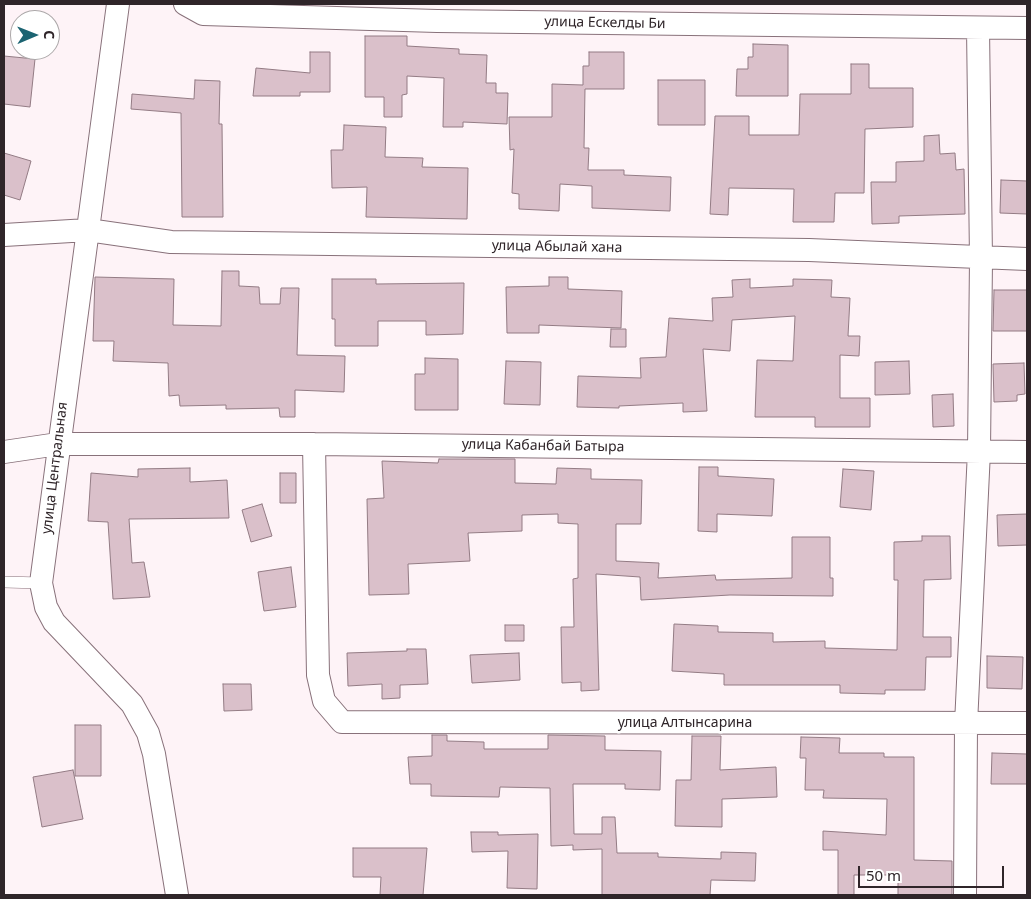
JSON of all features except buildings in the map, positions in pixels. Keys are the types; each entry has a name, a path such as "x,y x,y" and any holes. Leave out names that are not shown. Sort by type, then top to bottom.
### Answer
{"street":[{"name":"улица Центральная","path":"118,4 41,583 46,607 54,622 132,704 148,733 154,754 177,895"},
{"name":"улица Ескелды Би","path":"185,4 203,14 437,20 1027,28"},
{"path":"965,895 966,724 979,451 981,259 978,28"},
{"name":"улица Абылай хана","path":"4,235 88,230 171,242 809,250 1027,260"},
{"name":"улица Кабанбай Батыра","path":"4,452 58,444 314,444 1027,452"},
{"name":"улица Алтынсарина","path":"314,444 318,675 324,701 342,722 1027,723"}],"lane":[{"path":"4,582 41,583"}]}
